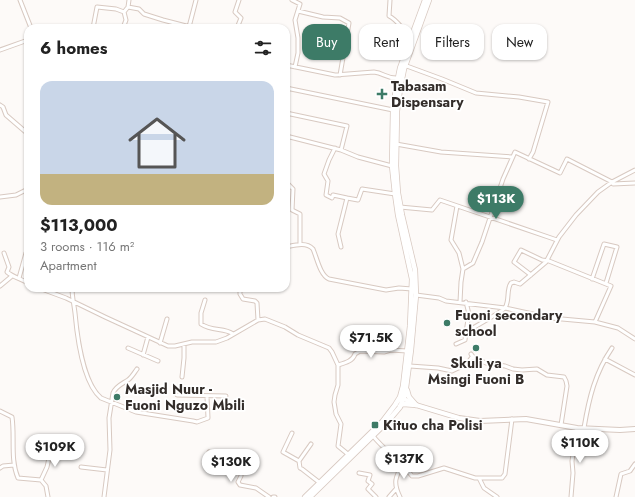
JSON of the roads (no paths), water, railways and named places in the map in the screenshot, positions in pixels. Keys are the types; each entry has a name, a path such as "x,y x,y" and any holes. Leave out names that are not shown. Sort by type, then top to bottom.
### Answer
{"main road":[{"path":"413,32 425,0"},
{"path":"305,497 382,422 402,398 412,289 411,271 398,215 392,166 393,110 398,78 429,0"},
{"path":"400,407 410,366 416,295 415,270 400,207 396,166 400,89 404,60"},
{"path":"406,386 409,397 416,405"},
{"path":"312,496 403,404 416,405"}],"street":[{"path":"20,0 29,24"},
{"path":"124,12 128,7 129,0"},
{"path":"190,24 196,0"},
{"path":"239,0 235,12 241,18 239,24"},
{"path":"292,0 300,2 295,20 298,38 298,53 295,67"},
{"path":"390,0 389,16 394,18 399,24"},
{"path":"94,24 97,7 116,9 124,12"},
{"path":"128,7 139,9 144,14 177,24"},
{"path":"298,11 323,17 340,18 349,23 340,75"},
{"path":"124,12 126,20 124,24"},
{"path":"0,50 24,41"},
{"path":"403,65 476,92 548,102 533,152 529,159"},
{"path":"290,66 330,74 340,75 374,72 380,73 391,79 398,78"},
{"path":"290,89 393,110"},
{"path":"0,105 3,107 6,115 24,131"},
{"path":"290,114 347,126 341,150"},
{"path":"290,137 335,148 358,157 392,166"},
{"path":"396,144 441,152 512,157"},
{"path":"335,148 324,171 324,175 328,181 326,195 332,198 333,195 358,200 362,189 395,194"},
{"path":"463,269 473,263 515,152 560,173 567,159 612,182 613,184 635,183"},
{"path":"466,332 505,308 509,296 509,285 514,282 520,284 546,262 557,240 576,215 598,192 612,182 635,170"},
{"path":"290,186 293,189 292,210 300,214 300,244"},
{"path":"0,197 16,195 24,191"},
{"path":"341,247 338,234 347,198"},
{"path":"400,207 432,210 440,200 557,240"},
{"path":"457,206 451,240 459,253 463,269 460,302"},
{"path":"290,246 300,244 309,245 314,249 326,278 386,290 399,288 412,289"},
{"path":"592,279 604,244 617,247 606,283"},
{"path":"531,275 514,262 521,250 546,262 549,261 611,286 595,322"},
{"path":"4,253 9,267 7,272 24,281"},
{"path":"19,278 24,258"},
{"path":"0,286 12,276"},
{"path":"49,292 168,346 192,342 216,342 227,338 258,320 269,320 298,335 329,348 338,365 338,385 334,402 336,414 341,424 338,446 349,455"},
{"path":"72,292 78,343 87,373 98,396 104,400 136,412 197,422 208,418 207,397"},
{"path":"240,292 243,299 255,301 257,303 258,320"},
{"path":"416,295 440,298 446,301 466,302 505,308 551,318 595,322 618,328 635,339"},
{"path":"205,300 201,313 201,324 207,328 229,331 233,334"},
{"path":"456,344 464,340 466,332 469,314 466,302"},
{"path":"160,342 167,319"},
{"path":"142,355 148,337"},
{"path":"182,377 184,344"},
{"path":"128,348 158,361"},
{"path":"584,428 589,398 601,365 612,348"},
{"path":"338,365 350,361 355,354 360,351 384,352 391,350 407,350"},
{"path":"410,366 438,368 452,371 467,364 471,356 486,363 513,369 522,370 537,368 547,375 564,378 566,381 566,386 561,425"},
{"path":"605,359 635,375"},
{"path":"104,497 110,450 109,418 114,390 120,384 129,379 137,369"},
{"path":"177,395 207,397 226,396"},
{"path":"402,398 416,405 459,418 480,420 526,419 577,428 620,430 635,429"},
{"path":"0,411 12,417 14,427 14,465 18,478 41,480 46,486 48,497"},
{"path":"373,436 382,447 403,464 412,476 418,476 444,468 479,478 502,478 505,474 512,419"},
{"path":"570,497 572,461 577,428"},
{"path":"292,433 283,452 299,461"},
{"path":"311,444 299,461 300,468 320,483"},
{"path":"41,480 47,467 51,449"},
{"path":"210,452 221,462 241,471 241,476 238,482 240,485 256,488 269,497"},
{"path":"400,497 396,489 396,474 403,464"},
{"path":"616,497 621,474 630,471 635,464"},
{"path":"0,468 3,466 14,465"},
{"path":"81,467 107,470"},
{"path":"359,472 370,475 368,481 372,484 368,489 376,497"},
{"path":"479,478 484,488 498,497"},
{"path":"389,497 396,489"}],"place":[{"name":"Tabasam Dispensary","path":"382,94"},
{"name":"Fuoni secondary school","path":"447,323"},
{"name":"Skuli ya Msingi Fuoni B","path":"476,348"},
{"name":"Masjid Nuur - Fuoni Nguzo Mbili","path":"117,397"},
{"name":"Kituo cha Polisi","path":"375,425"}]}
